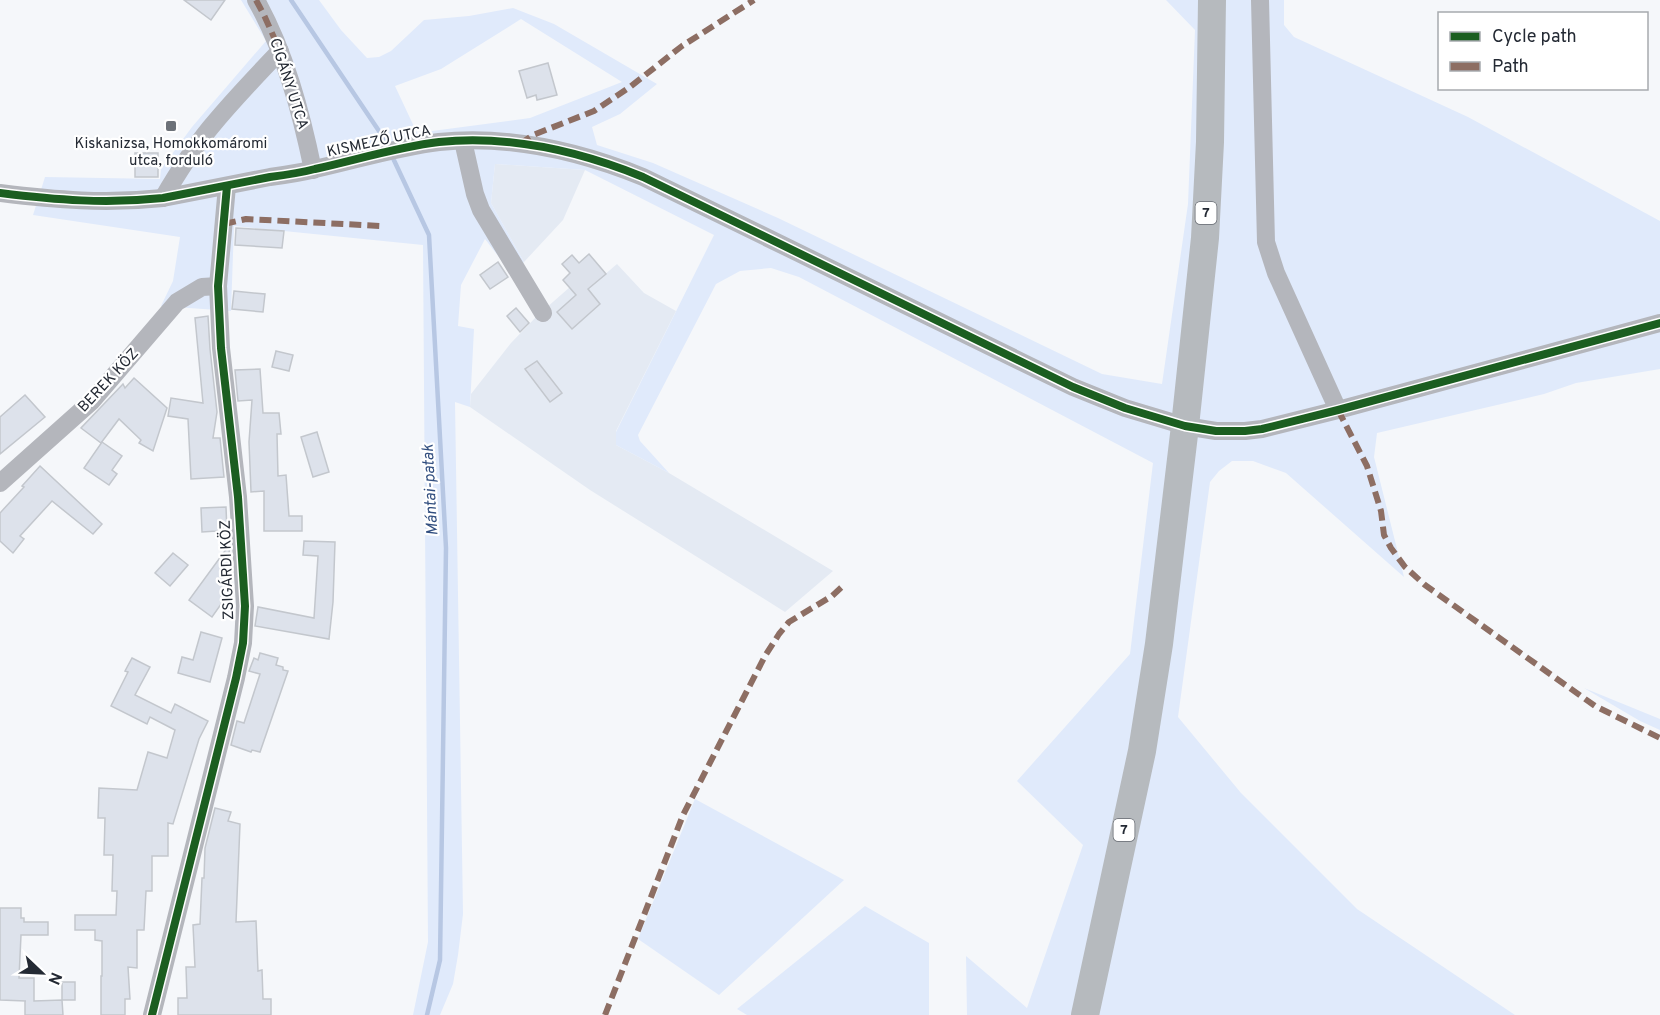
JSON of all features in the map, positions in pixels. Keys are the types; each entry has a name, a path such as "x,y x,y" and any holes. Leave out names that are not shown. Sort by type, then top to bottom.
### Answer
{"main road":[{"name":"7","path":"1085,1015 1142,751 1159,644 1205,238 1210,142 1212,0"}],"street":[{"name":"CIGÁNY UTCA","path":"256,0 279,51 298,106 313,170"},
{"path":"1260,0 1266,242 1276,273 1338,410"},
{"path":"163,198 209,130 238,94 279,51"},
{"path":"463,141 481,210 543,313"},
{"name":"KISMEZŐ UTCA","path":"0,193 90,202 163,198 313,170 440,142 520,144 584,156 644,177 1073,387 1125,408 1185,426 1216,431 1262,429 1660,323"},
{"name":"ZSIGÁRDI KÖZ","path":"152,1015 243,643 245,606 238,497 221,348 218,286 227,186"},
{"name":"BEREK KÖZ","path":"0,483 92,401 177,302 202,287 218,286"}],"shaded area":[{"path":"241,0 319,0 341,30 367,58 379,57 391,51 424,20 469,16 513,8 554,24 657,84 620,114 592,127 597,145 653,163 778,218 1102,374 1162,384 1188,204 1195,30 1166,0 1284,0 1284,25 1294,37 1468,117 1660,221 1660,369 1576,383 1544,394 1377,433 1374,457 1404,577 1286,473 1253,461 1232,461 1210,482 1178,717 1241,793 1357,909 1515,1015 967,1015 966,956 1027,1008 1083,845 1017,781 1130,654 1153,463 799,277 771,268 740,271 716,284 638,435 640,441 669,473 616,445 616,432 714,235 585,170 495,164 491,203 524,262 512,274 485,239 461,285 458,326 474,329 470,407 455,402 463,914 453,984 440,1015 413,1015 428,942 423,245 234,226 231,311 161,306 173,281 180,237 33,215 45,177 160,179 161,169 192,127 266,41","holes":["521,19 622,82 530,118 417,133 395,86 441,69"]},
{"path":"495,164 585,170 563,220 524,262 491,203"},
{"path":"617,264 644,293 676,311 616,431 616,445 669,473 833,571 785,612 590,490 470,407 471,394 511,343 537,316 587,272 596,282"},
{"path":"1584,688 1660,719 1660,730 1640,721"},
{"path":"695,799 844,880 719,995 638,939"},
{"path":"865,906 929,943 929,1015 747,1015 737,1009"}],"building":[{"path":"184,0 225,0 211,20"},
{"path":"548,63 557,95 537,100 536,95 527,98 519,71"},
{"path":"135,153 158,153 158,177 135,177"},
{"path":"236,228 284,231 282,248 235,245"},
{"path":"589,254 606,274 588,289 600,304 572,329 557,312 576,295 563,280 570,273 562,264 572,255 579,263"},
{"path":"498,262 508,277 490,289 480,275"},
{"path":"234,291 265,294 263,312 232,309"},
{"path":"516,308 529,323 520,332 507,316"},
{"path":"208,316 217,412 213,438 220,438 224,477 191,479 188,419 168,416 171,398 203,403 195,318"},
{"path":"276,351 293,355 289,371 272,367"},
{"path":"537,361 562,393 550,402 525,369"},
{"path":"260,369 263,413 279,413 281,434 277,434 278,476 286,475 289,516 302,516 302,531 264,531 264,491 251,492 249,442 252,400 238,401 235,370"},
{"path":"134,378 167,408 153,451 139,443 141,440 119,419 101,443 81,428 123,384 125,388"},
{"path":"25,395 45,417 0,454 0,417"},
{"path":"317,432 329,472 313,477 301,437"},
{"path":"102,442 122,456 112,470 117,474 109,485 84,468"},
{"path":"40,466 102,524 93,534 52,501 20,536 24,539 13,553 0,541 0,513"},
{"path":"226,507 227,532 221,526 217,531 202,532 201,508"},
{"path":"304,541 335,542 329,639 255,626 258,607 314,618 318,556 303,555"},
{"path":"230,544 224,600 212,617 189,600"},
{"path":"173,553 188,565 170,586 155,573"},
{"path":"201,632 222,638 210,682 178,673 182,657 193,660"},
{"path":"260,653 278,658 276,665 288,671 260,752 252,750 251,752 231,745 237,721 244,723 260,674 249,671 254,658 258,660"},
{"path":"132,658 150,667 135,695 171,713 175,704 208,721 199,739 173,824 168,823 168,856 152,856 152,891 146,891 144,930 137,930 137,968 128,967 130,999 125,999 125,1015 101,1015 102,941 95,940 95,930 75,930 75,915 116,915 117,891 112,891 113,855 104,855 105,818 98,818 99,788 137,790 148,752 167,758 175,730 150,717 147,724 111,706 128,672 125,671"},
{"path":"215,808 231,812 228,821 240,824 236,922 256,921 258,971 262,970 263,999 271,999 271,1015 178,1015 178,998 187,998 186,967 195,967 193,925 200,924 205,848"},
{"path":"0,908 21,908 21,918 24,918 24,922 48,922 48,935 21,935 19,978 34,978 34,1001 62,1000 63,1015 25,1015 26,1001 0,1000"},
{"path":"62,982 75,982 75,1000 62,1000"}],"waterway":[{"name":"Mántai-patak","path":"291,0 381,134 388,148"},
{"name":"Mántai-patak","path":"392,156 429,235 446,548 440,960 427,1015"}],"marked path":[{"path":"256,0 280,51"},
{"path":"520,144 533,135 594,111 630,87 682,46 754,0"},
{"path":"224,224 246,219 381,226"},
{"path":"1338,410 1367,466 1381,511 1384,535 1405,567 1425,585 1595,706 1660,738"},
{"path":"605,1015 683,815 765,656 789,622 832,596 844,585"}],"cycle path":[{"path":"0,193 81,200 142,200 298,173 423,144 465,140 543,147 594,160 643,177 1073,387 1125,408 1185,426 1216,431 1262,429 1660,323"},
{"path":"152,1015 243,643 245,606 238,497 221,348 218,286 227,186"}],"place":[{"name":"Kiskanizsa, Homokkomáromi utca, forduló","path":"171,126"}]}
